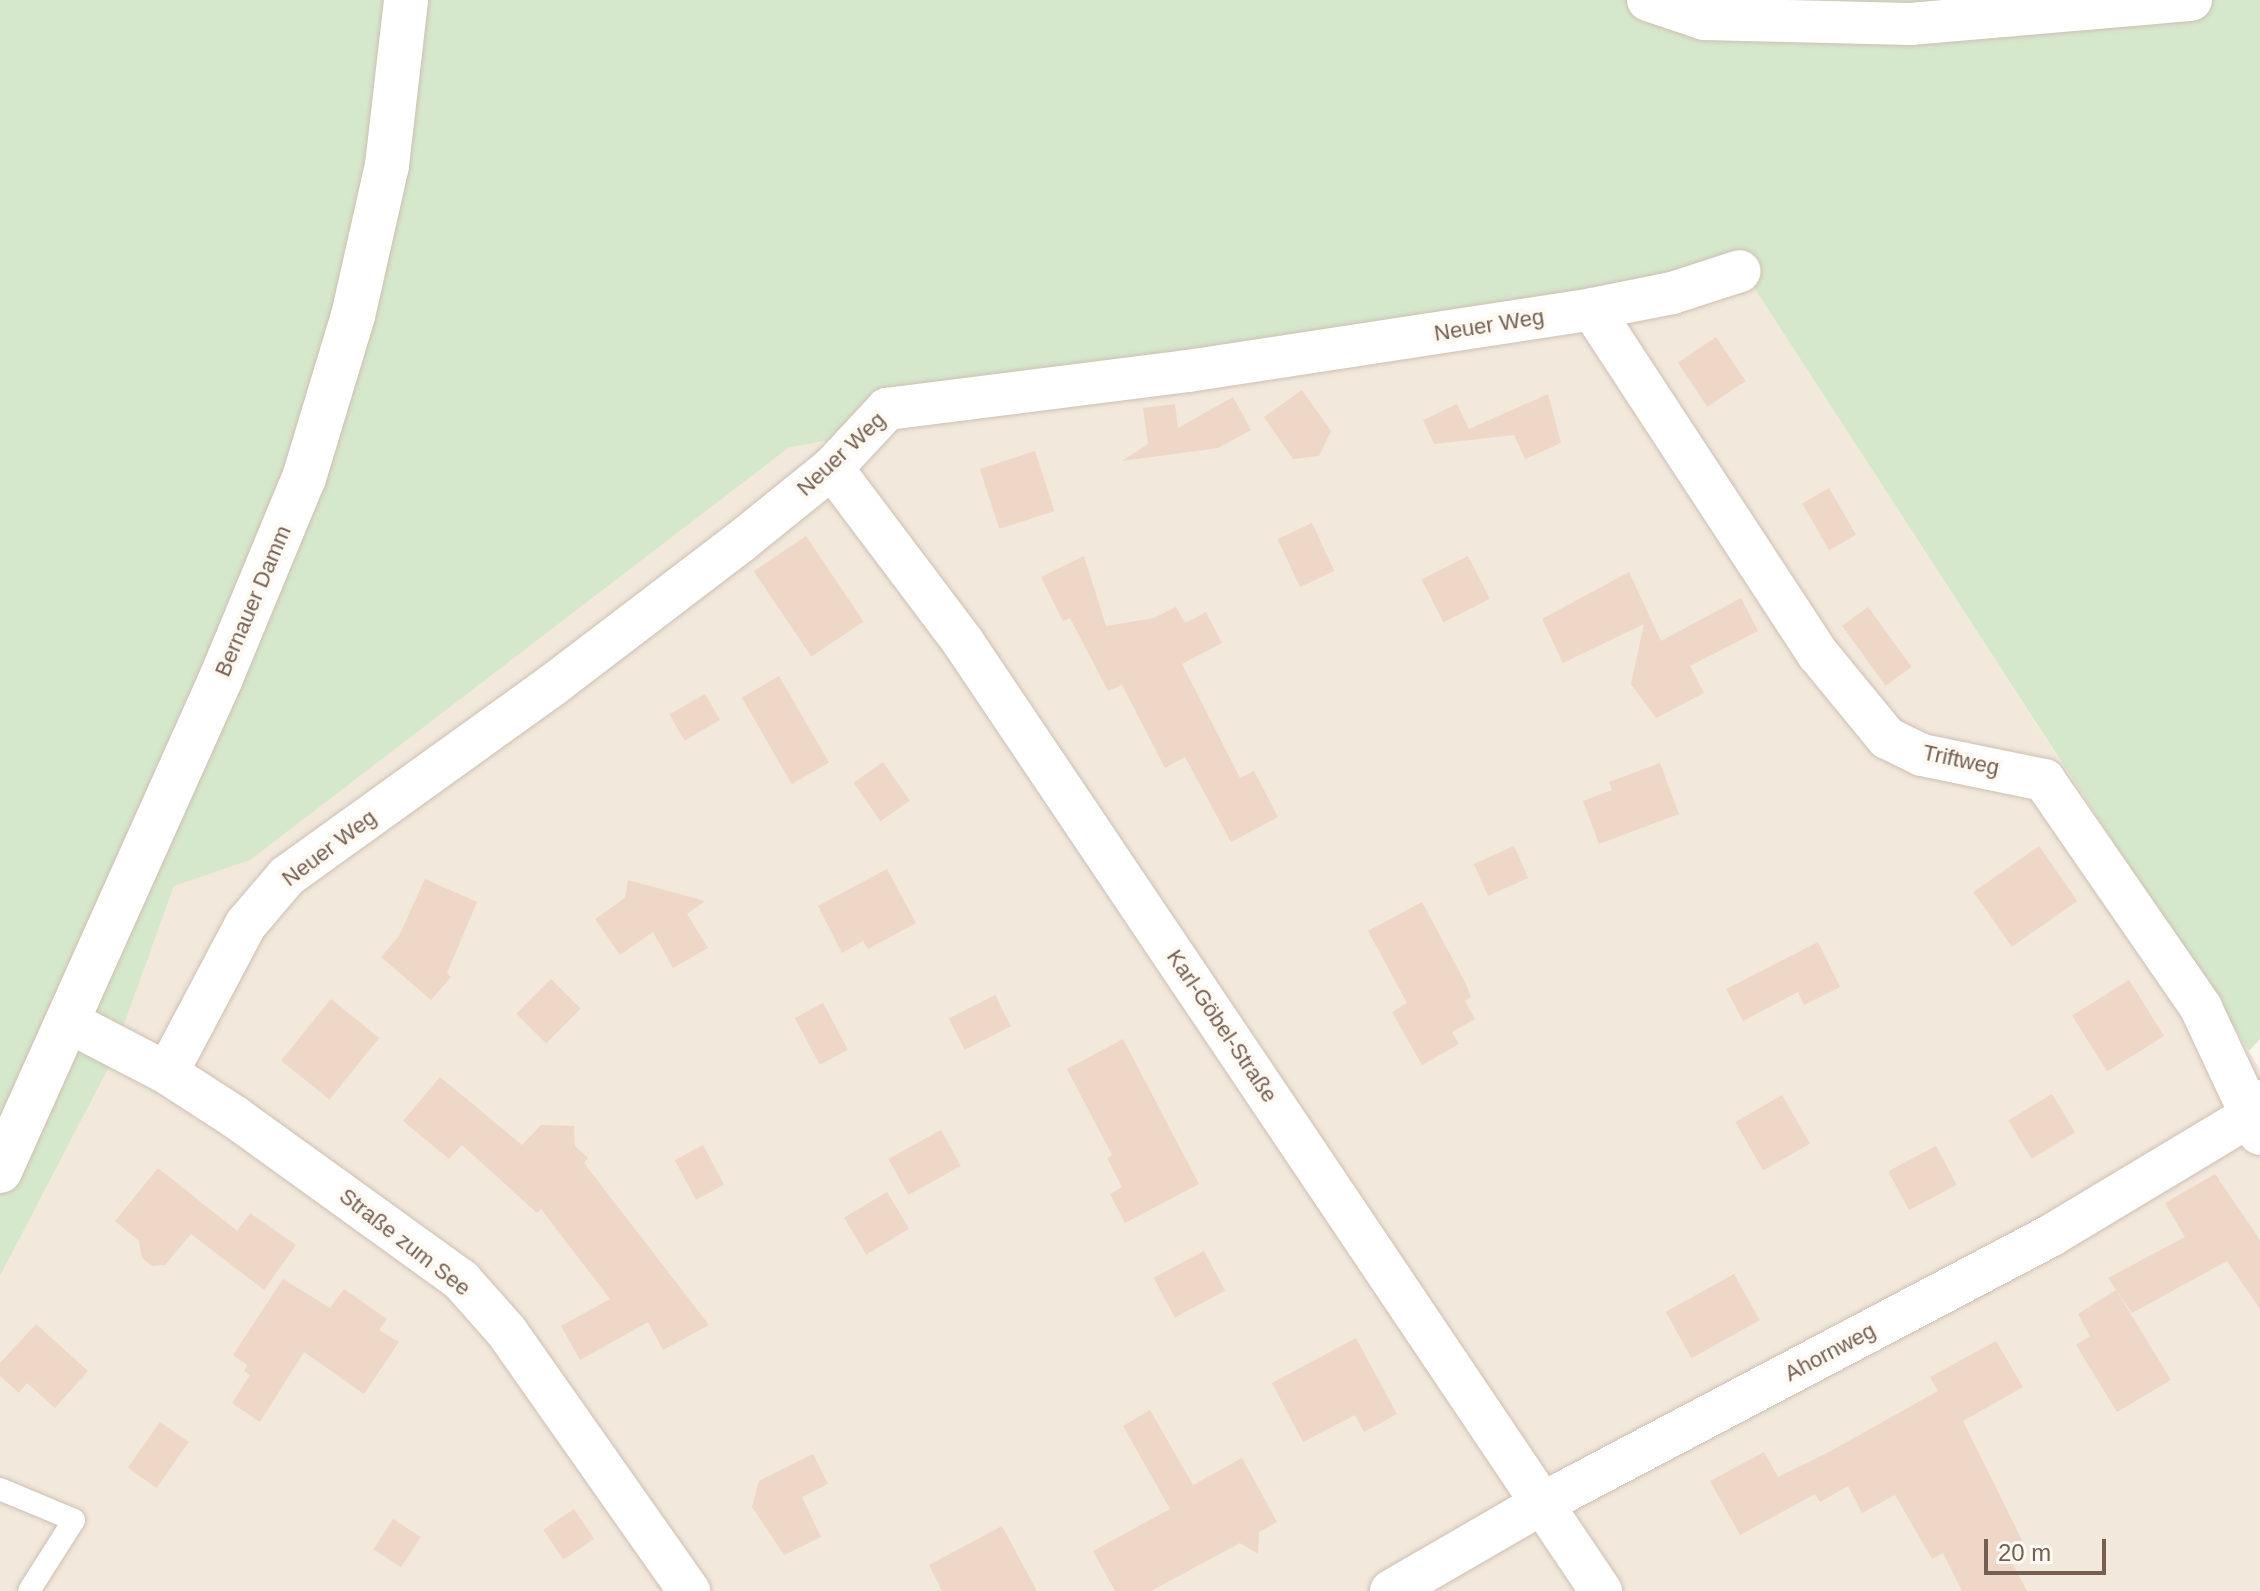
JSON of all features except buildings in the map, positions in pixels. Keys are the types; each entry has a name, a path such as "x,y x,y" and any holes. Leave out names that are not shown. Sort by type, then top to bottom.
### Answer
{"main road":[{"name":"Bernauer Damm","path":"0,1171 304,478 353,316 384,181 406,0"}],"street":[{"path":"1648,0 1704,19 1910,24 2191,0"},
{"name":"Neuer Weg","path":"167,1073 246,924 287,876 550,687 832,468 887,409 1188,371 1592,309 1672,293 1740,271"},
{"name":"Triftweg","path":"1592,309 1818,654 1887,738 1922,755 2044,780 2201,1008 2224,1047 2257,1117"},
{"name":"Karl-Göbel-Straße","path":"832,468 963,642 1601,1591"},
{"name":"Straße zum See","path":"67,1021 167,1073 305,1165 461,1280 507,1332 689,1591"},
{"name":"Ahornweg","path":"1391,1591 1543,1503 2050,1236 2257,1117"}],"lane":[{"path":"0,1489 74,1520 29,1591"}],"shaded area":[{"path":"1738,263 2260,1069 2260,1591 0,1591 0,1276 108,1069 174,886 173,748 788,448"}],"green space":[{"path":"0,0 2260,0 2260,1039 2249,1051 1738,263 788,448 250,860 174,886 108,1069 0,1276"}]}
